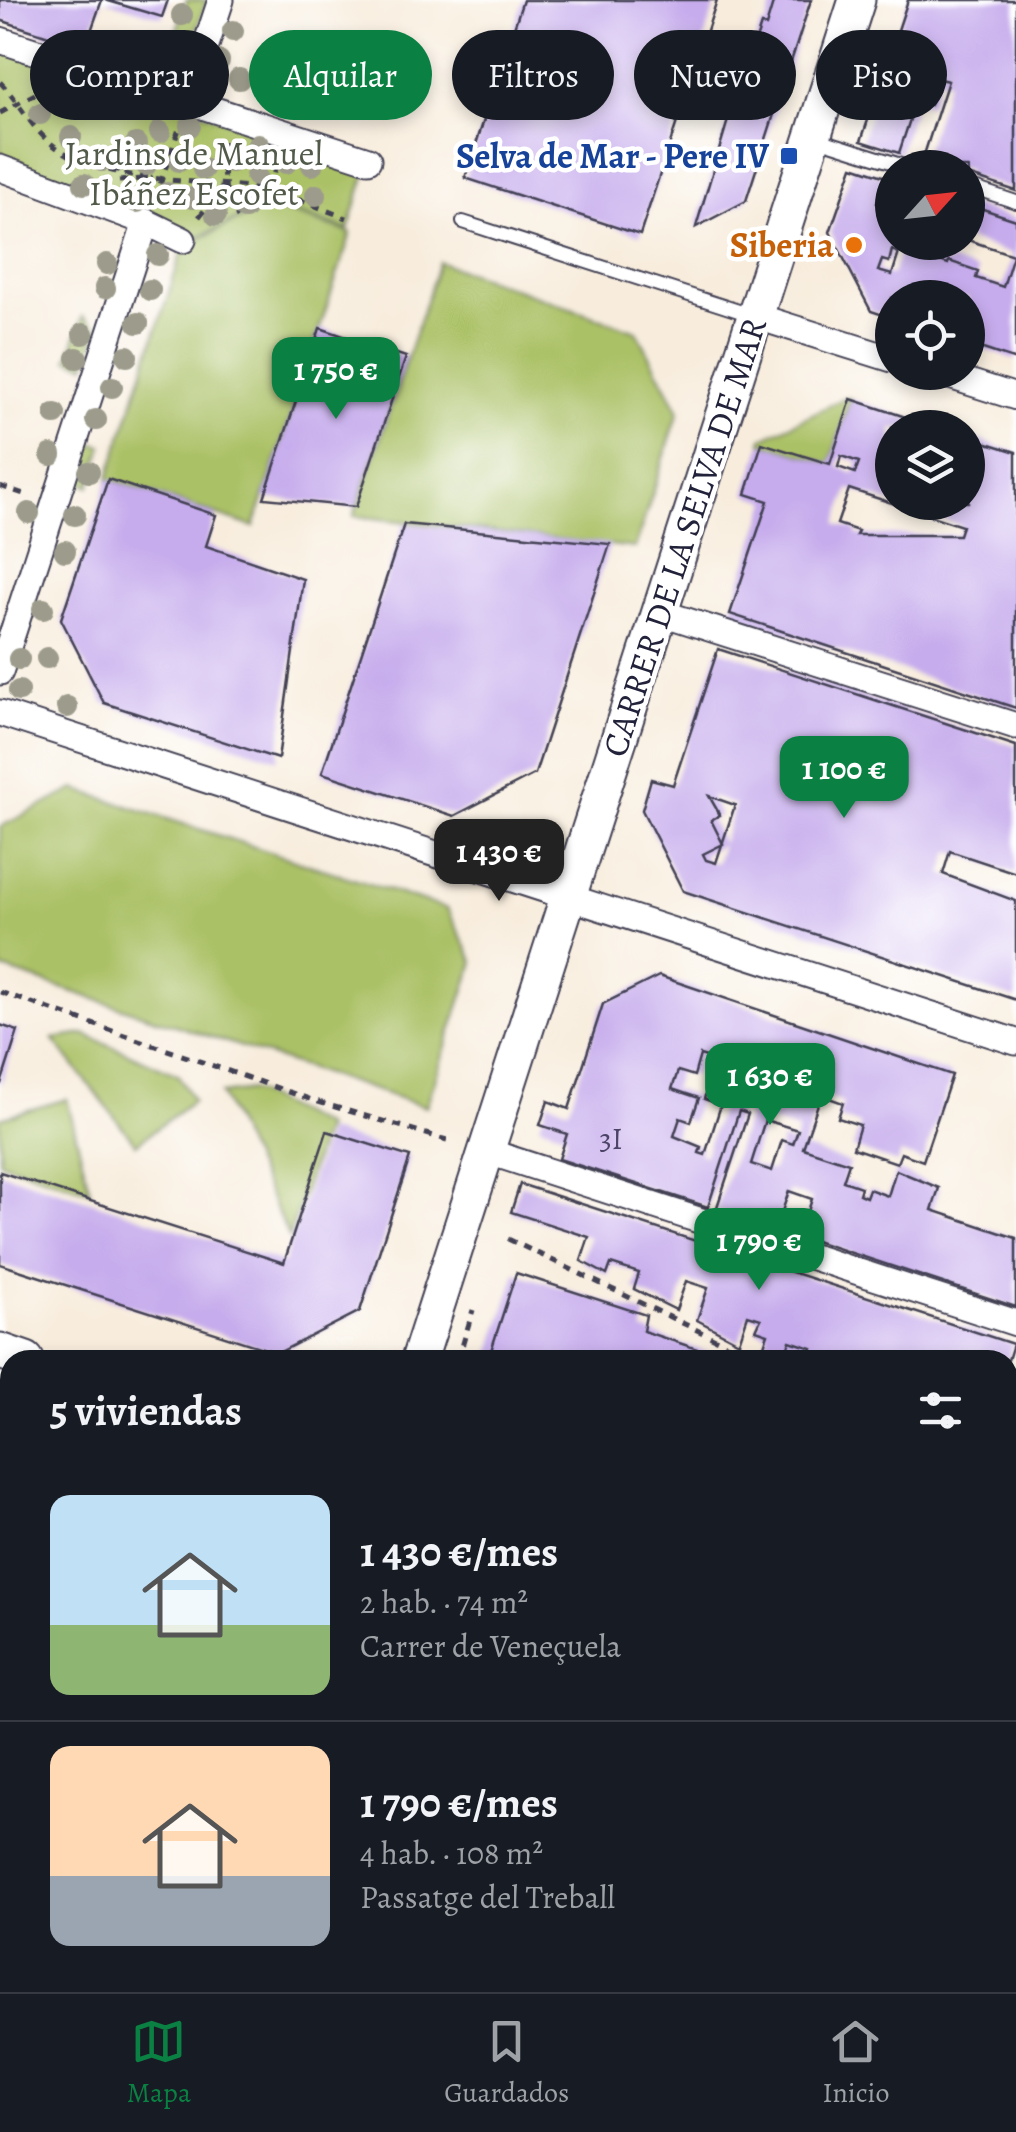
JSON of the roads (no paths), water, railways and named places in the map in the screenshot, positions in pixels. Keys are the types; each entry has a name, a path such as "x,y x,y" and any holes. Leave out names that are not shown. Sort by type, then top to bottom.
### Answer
{"street":[{"path":"211,30 220,0"},
{"name":"CARRER DE LA SELVA DE MAR","path":"423,1350 858,0"},
{"path":"0,40 30,50"},
{"path":"229,116 368,160"},
{"path":"0,168 146,222 188,231"},
{"path":"0,672 146,222"},
{"path":"755,316 875,354"},
{"path":"985,387 1016,397"},
{"path":"659,612 1016,726"},
{"path":"0,713 1016,1042"},
{"path":"486,1151 1016,1324"}],"lane":[{"path":"813,137 875,157"},
{"path":"985,192 1016,202"},
{"path":"464,222 755,316"}],"place":[{"name":"Selva de Mar - Pere IV","path":"789,156"},
{"name":"Siberia","path":"854,245"}],"park label":[{"name":"Jardins de Manuel Ibáñez Escofet","path":"194,173"}]}
